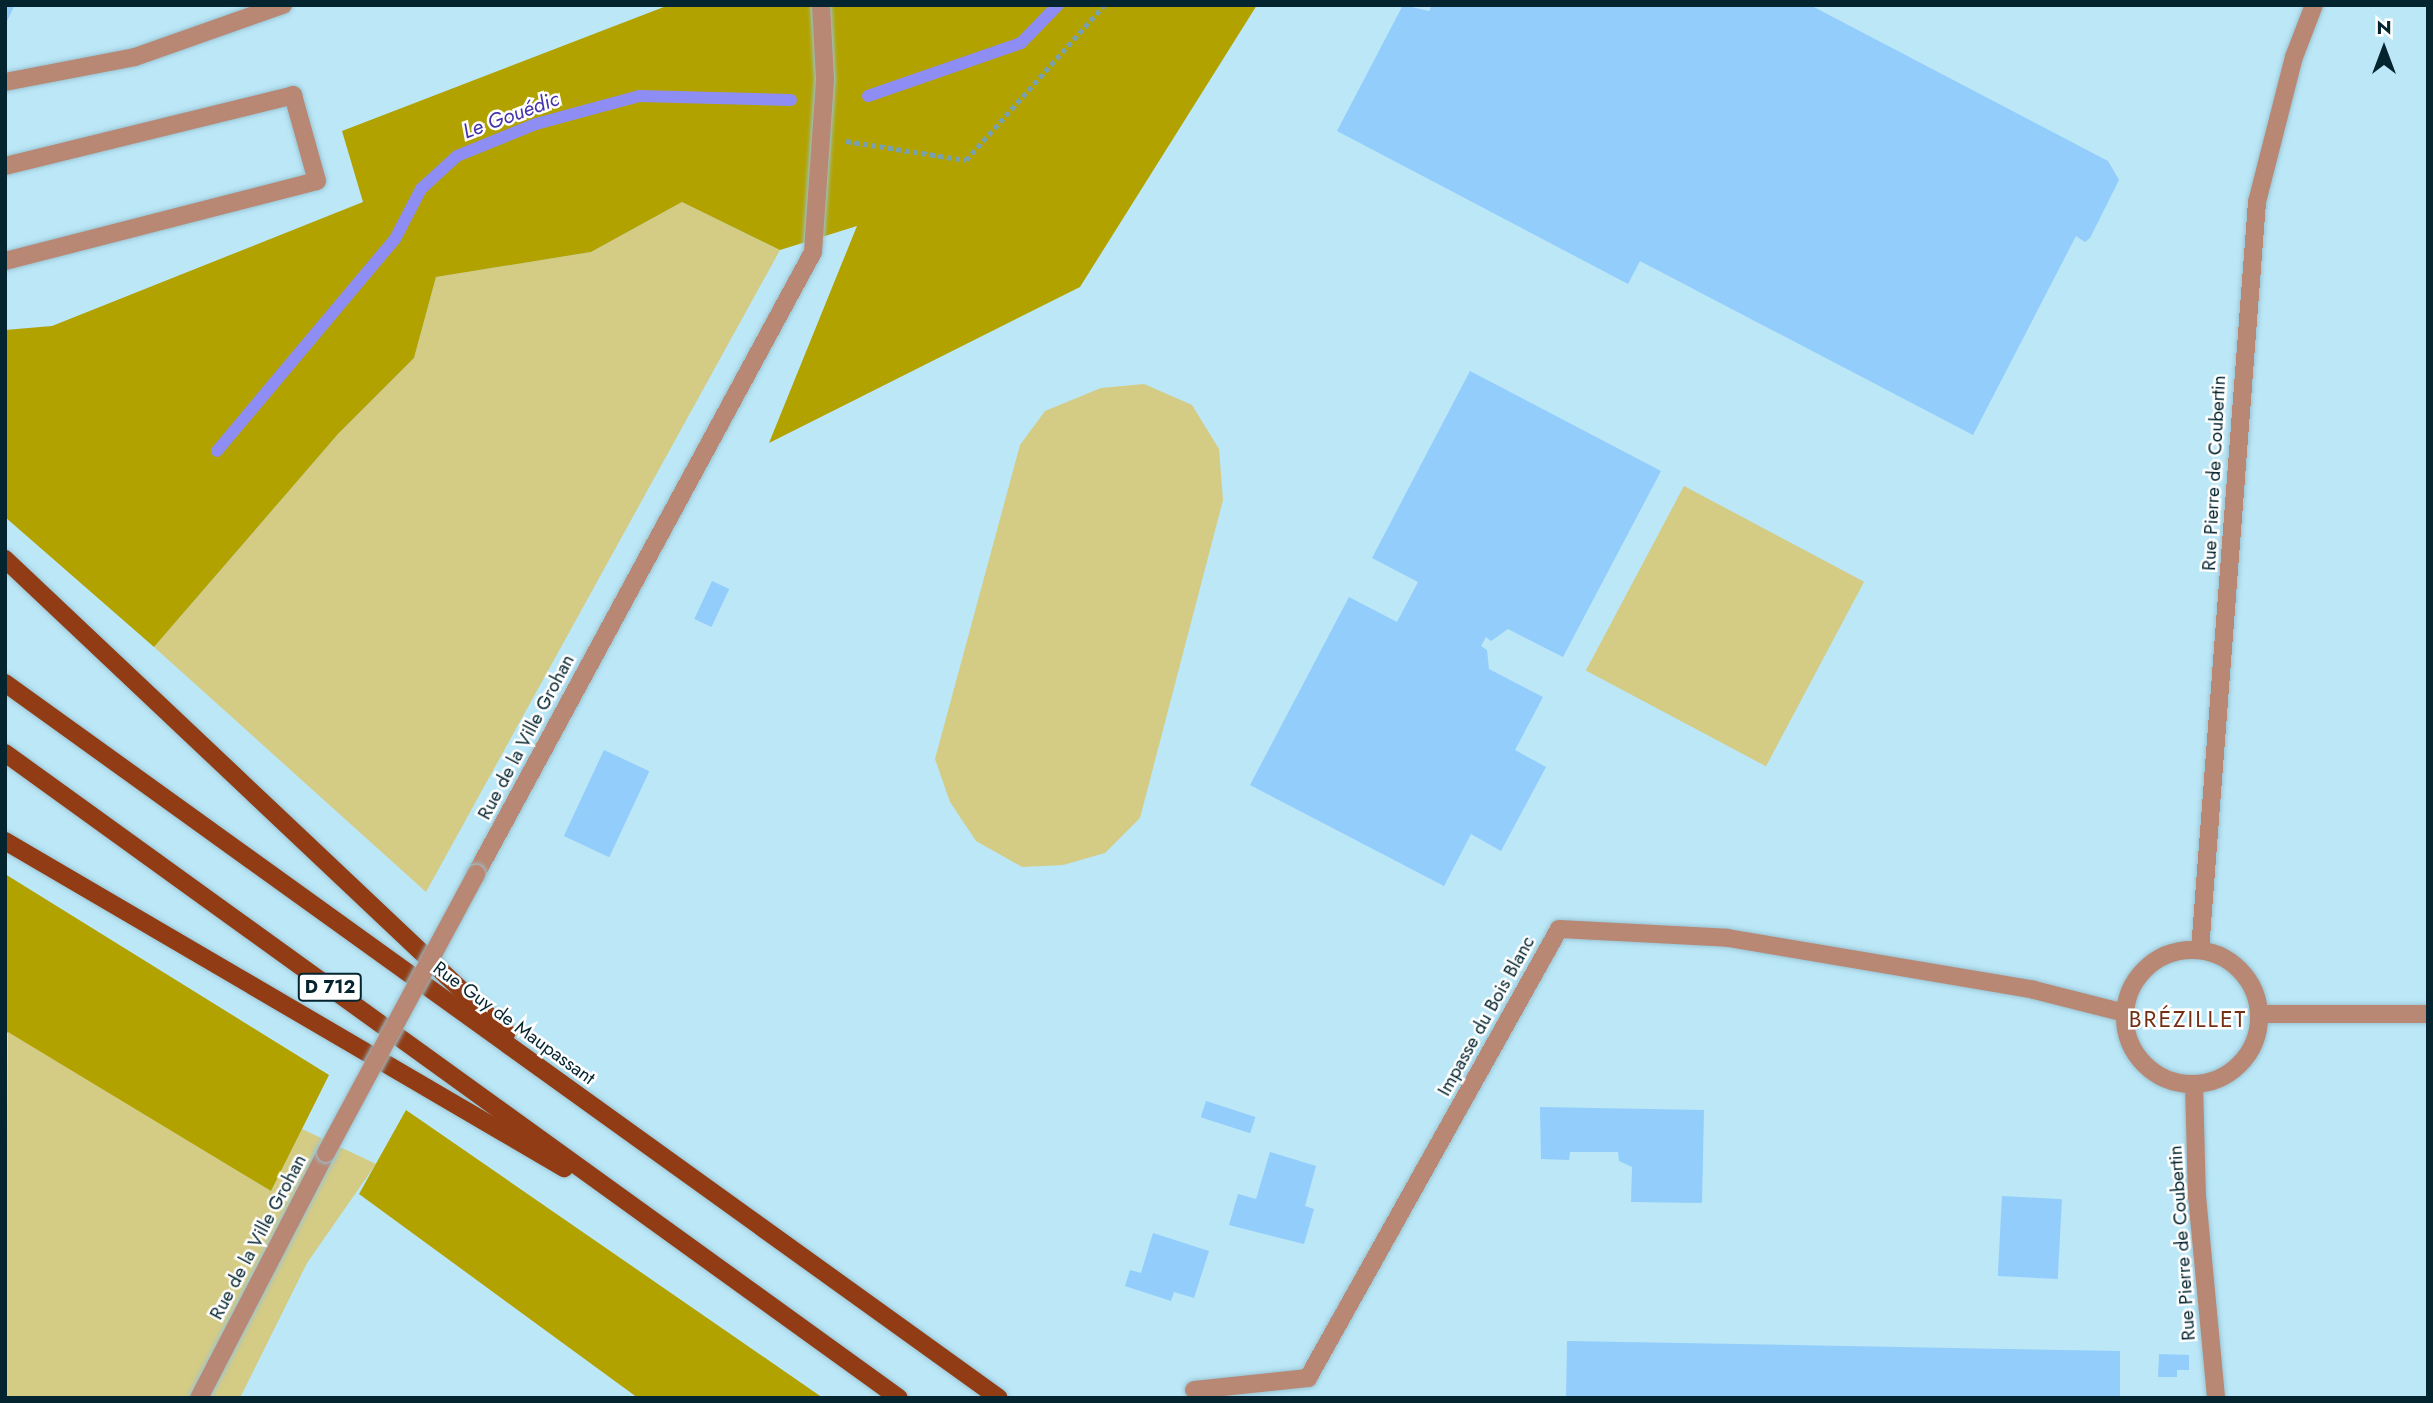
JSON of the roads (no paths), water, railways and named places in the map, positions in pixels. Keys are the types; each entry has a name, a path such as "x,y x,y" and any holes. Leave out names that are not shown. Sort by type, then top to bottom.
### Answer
{"main road":[{"path":"5,559 555,1079"},
{"name":"Rue Guy de Maupassant","path":"5,683 999,1398"},
{"name":"D 712","path":"5,753 899,1398"},
{"path":"5,841 656,1222"}],"street":[{"path":"5,82 135,57 284,5"},
{"name":"Rue de la Ville Grohan","path":"199,1398 475,874 813,252 825,79 821,5"},
{"name":"Rue Pierre de Coubertin","path":"2200,950 2257,202 2294,57 2314,5"},
{"path":"5,166 293,95 317,181 5,261"},
{"name":"Impasse du Bois Blanc","path":"1194,1390 1308,1378 1559,929 1728,938 2034,990 2124,1013"},
{"path":"2200,950 2223,957 2242,971 2254,991 2260,1014 2248,1055 2215,1080 2194,1084 2171,1081 2136,1055 2127,1035 2124,1013 2130,991 2150,966 2179,951 2200,950"},
{"path":"2260,1014 2428,1014"},
{"name":"Rue Pierre de Coubertin","path":"2194,1084 2197,1196 2216,1398"}],"waterway":[{"name":"Le Gouédic","path":"868,96 1021,43 1058,5"},
{"name":"Le Gouédic","path":"217,451 395,239 421,189 457,156 536,124 639,96 791,100"}],"district":[{"name":"BRÉZILLET","path":"2188,1019"}]}
